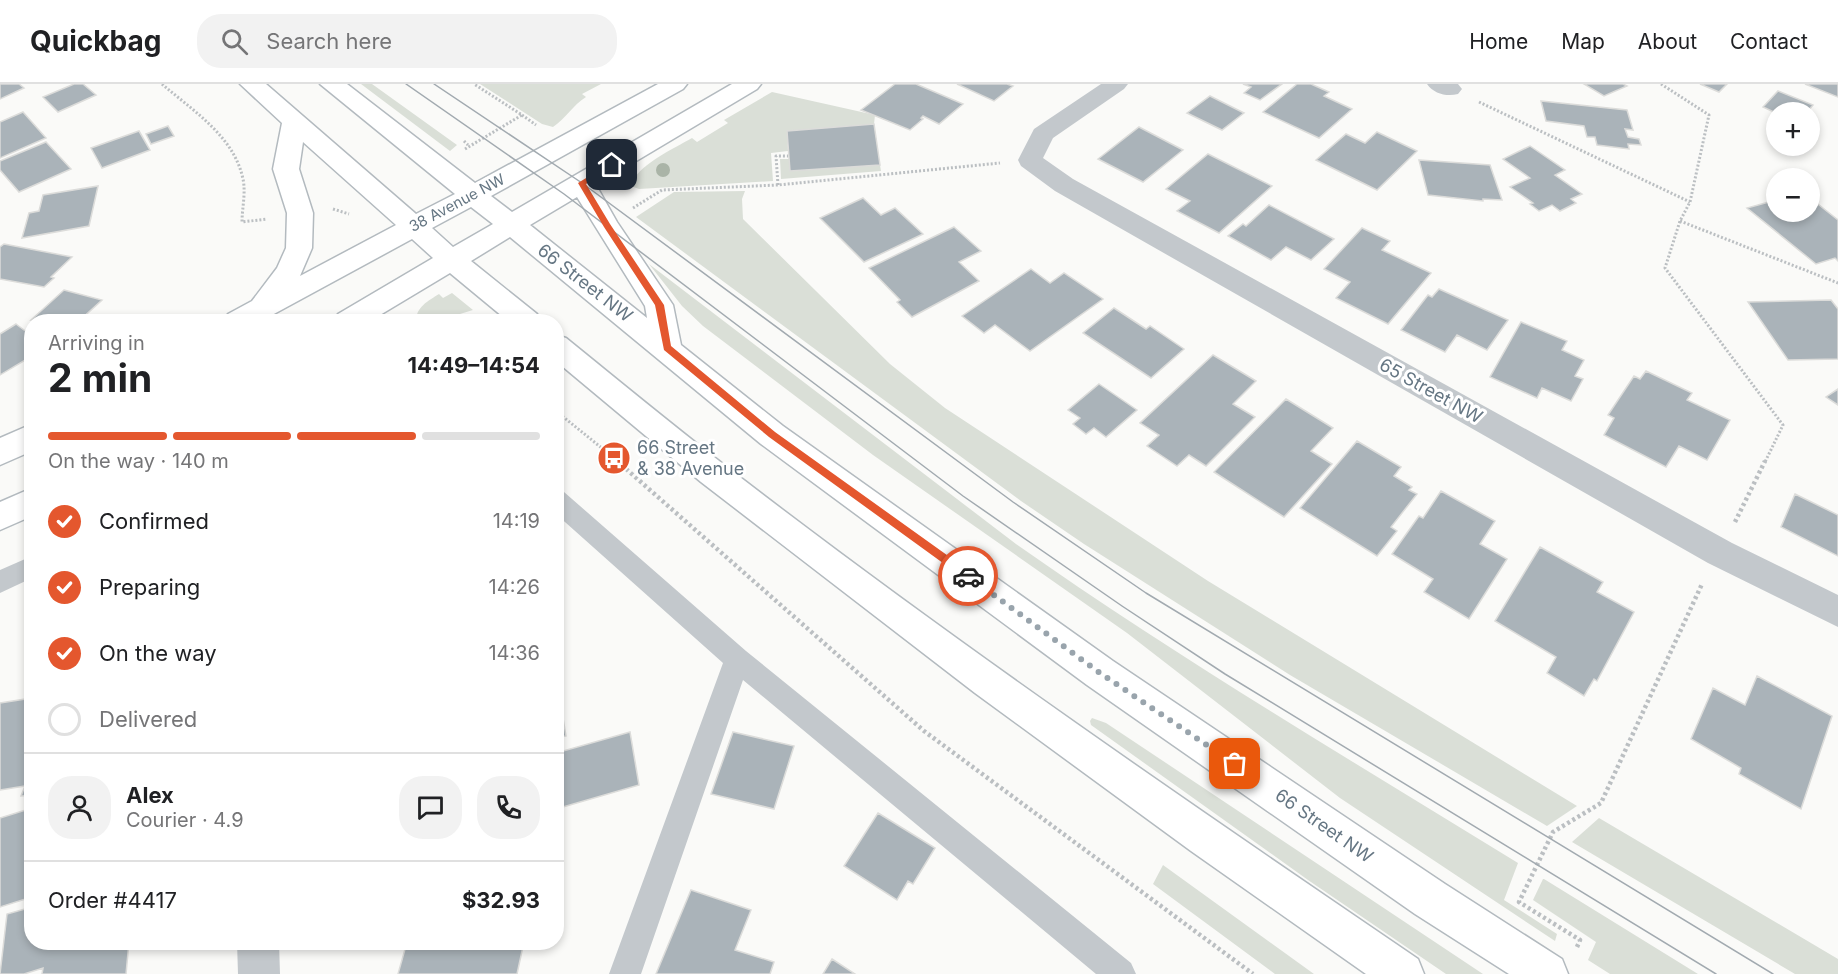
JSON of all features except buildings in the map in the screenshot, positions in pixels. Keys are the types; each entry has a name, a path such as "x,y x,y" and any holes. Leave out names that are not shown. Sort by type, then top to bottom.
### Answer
{"main road":[{"path":"252,84 453,261 518,314"},
{"name":"66 Street NW","path":"332,84 667,348 772,435 1100,673 1430,899 1560,965"},
{"name":"38 Avenue NW","path":"250,314 675,84"},
{"path":"360,314 749,84"},
{"path":"262,307 289,271 299,248 300,213 285,169 294,122"},
{"path":"582,183 606,225 659,305 667,348"},
{"path":"564,352 712,473 988,681 1205,837 1403,974"},
{"path":"0,453 24,440"},
{"path":"0,518 24,505"}],"street":[{"path":"1030,160 1043,134 1116,84"},
{"name":"65 Street NW","path":"1030,160 1064,186 1720,553 1838,612"},
{"path":"258,950 260,974"}],"lane":[{"path":"564,506 737,659 1120,974"},
{"path":"0,582 24,570"},
{"path":"625,974 737,659"}],"path":[{"path":"162,84 212,125 239,166 243,181 242,222 273,217"},
{"path":"464,150 468,145 522,115 474,84"},
{"path":"1560,965 1580,940 1519,902 1553,832 1601,803 1692,602 1720,553 1783,424 1665,268 1680,221 1690,201 1709,115 1661,84"},
{"path":"1444,86 1690,201"},
{"path":"507,117 512,121"},
{"path":"464,141 468,145"},
{"path":"778,185 776,156 788,156"},
{"path":"630,210 662,190 778,185 1030,160"},
{"path":"326,208 338,209 351,215"},
{"path":"1680,221 1838,283"},
{"path":"564,417 590,437 924,731 1254,974"}],"shaded area":[{"path":"361,84 372,84 457,145 450,151"},
{"path":"480,84 601,84 582,94 586,97 553,127 542,124"},
{"path":"772,92 875,115 874,124 787,131 788,151 771,153 773,181 639,189 631,186 640,171 657,158 692,138 697,142 728,123 724,120"},
{"path":"780,159 789,159 790,171 880,165 881,171 781,179"},
{"path":"745,191 742,199 743,219 890,364 945,408 1208,581 1577,806 1547,826 1290,675 1084,544 1021,501 636,217 674,192"},
{"path":"649,264 1016,544 1139,627 1264,707 1518,863 1504,900 1557,934 1555,941 1340,798 1127,633 873,455 703,326 682,306"},
{"path":"452,293 473,310 460,314 418,314 420,308 439,294 443,298"},
{"path":"1092,718 1106,723 1483,974 1446,974 1308,880 1091,725"},
{"path":"1599,818 1838,959 1838,974 1795,974 1572,842"},
{"path":"1163,865 1314,974 1275,974 1153,884"},
{"path":"1543,879 1698,974 1610,974 1588,960 1596,942 1533,900"}],"tram line":[{"path":"406,84 564,194 963,496 1122,606 1225,674 1716,974"},
{"path":"434,84 582,183 1013,502 1146,593 1773,974"}],"way so far":[{"path":"968,576 1100,673 1235,764"}],"place":[{"name":"66 Street & 38 Avenue","path":"614,458"}],"route":[{"path":"612,165 582,183 606,225 659,305 667,348 772,435 968,576"}]}
